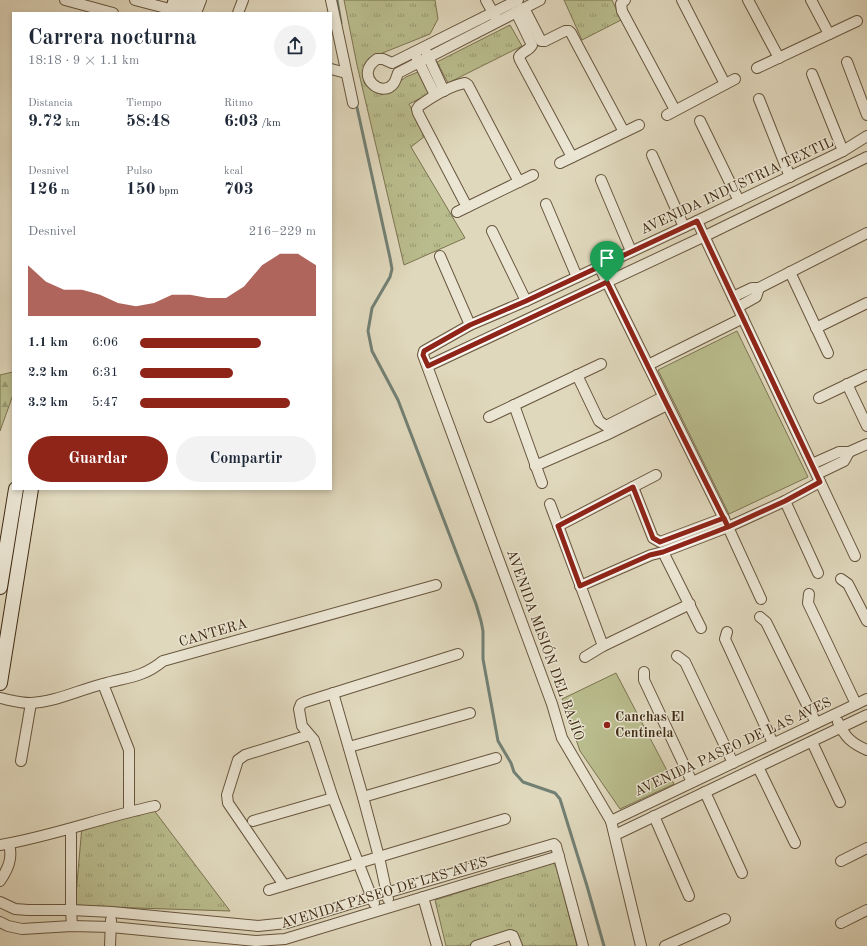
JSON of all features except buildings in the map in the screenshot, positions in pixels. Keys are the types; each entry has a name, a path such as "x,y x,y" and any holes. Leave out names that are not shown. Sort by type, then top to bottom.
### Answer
{"main road":[{"path":"177,10 190,0"},
{"path":"0,587 16,490"},
{"path":"0,683 31,490"}],"street":[{"path":"66,0 109,12"},
{"path":"135,0 177,10"},
{"path":"196,12 201,0"},
{"path":"238,12 243,0"},
{"path":"331,0 353,103"},
{"path":"486,0 507,10 537,43"},
{"path":"422,55 392,63 377,59 370,66 368,71 368,79 373,85 380,88 389,87 395,82 398,73 422,55 507,10 540,0"},
{"path":"625,0 621,4 622,11 671,112 735,79"},
{"path":"682,0 725,84"},
{"path":"748,0 778,58"},
{"path":"811,0 828,34"},
{"path":"757,68 857,21"},
{"path":"572,157 520,60 519,56 521,54 537,43 545,41 565,31 571,33 624,132"},
{"path":"422,55 439,93"},
{"path":"847,62 867,115"},
{"path":"332,69 346,73"},
{"path":"812,74 843,151"},
{"path":"467,207 417,109 419,106 439,93 462,83 468,85 519,182"},
{"path":"759,99 790,177"},
{"path":"700,122 739,201"},
{"path":"560,163 639,125"},
{"name":"AVENIDA INDUSTRIA TEXTIL","path":"424,351 470,325 526,301 790,177 843,151 867,136"},
{"path":"652,156 684,227"},
{"path":"428,366 705,236 867,157"},
{"path":"457,212 533,175"},
{"path":"601,180 631,251"},
{"path":"546,204 577,277"},
{"path":"697,221 856,556"},
{"path":"492,231 526,301"},
{"path":"733,297 752,288 759,288 867,233"},
{"path":"440,256 470,325"},
{"path":"599,266 726,523 761,599"},
{"path":"790,272 828,353"},
{"path":"738,307 756,296 759,288"},
{"path":"816,328 867,303"},
{"path":"648,365 743,318"},
{"name":"AVENIDA MISIÓN DEL BAJÍO","path":"424,351 423,355 549,696 562,738 611,821 641,946"},
{"path":"489,418 601,364"},
{"path":"578,375 599,421 606,426 665,401"},
{"path":"819,398 867,375"},
{"path":"847,384 867,426"},
{"path":"535,466 606,435 665,401"},
{"path":"514,405 542,483"},
{"path":"812,464 839,452 849,452 867,444"},
{"path":"580,586 650,555 663,552 726,523 785,501 844,461 849,452"},
{"path":"558,526 656,475"},
{"path":"633,487 653,538 660,542 726,523"},
{"path":"785,501 818,573"},
{"path":"550,504 603,646"},
{"path":"663,552 701,628"},
{"path":"841,579 848,584 867,621"},
{"name":"CANTERA","path":"0,698 31,703 62,697 103,684 137,676 152,670 163,661 436,585"},
{"path":"809,594 808,603 856,704"},
{"path":"584,657 603,646 690,604"},
{"path":"760,617 766,622 816,723"},
{"path":"727,632 725,639 773,744"},
{"path":"376,911 372,897 357,863 333,798 314,740 308,735 302,726 299,709 301,704 304,702 458,654"},
{"path":"677,656 685,662 732,763"},
{"path":"644,672 644,680 692,782"},
{"path":"103,684 129,750 128,811"},
{"path":"333,693 363,797 390,906"},
{"name":"AVENIDA PASEO DE LAS AVES","path":"611,821 867,699"},
{"path":"22,761 31,703"},
{"path":"349,747 470,712"},
{"path":"835,714 841,728 850,741 867,750"},
{"name":"AVENIDA PASEO DE LAS AVES","path":"615,835 867,716"},
{"path":"284,885 228,803 227,795 238,760 245,755 308,735"},
{"path":"812,742 840,802"},
{"path":"363,797 496,758"},
{"path":"758,767 795,843"},
{"path":"705,792 741,870"},
{"path":"253,821 333,798"},
{"path":"5,845 43,836 128,811 155,806"},
{"path":"654,816 689,896"},
{"path":"269,890 505,819"},
{"path":"71,834 72,926"},
{"name":"AVENIDA PASEO DE LAS AVES","path":"0,902 15,909 112,912 258,926 287,923 554,844 559,856 285,939 256,943 171,932 111,927 72,926 22,928 8,926 0,922"},
{"path":"0,881 6,872 10,861 11,850 5,845"},
{"path":"842,860 867,848"},
{"path":"559,856 583,946"},
{"path":"423,897 437,946"},
{"path":"841,923 867,910"},
{"path":"110,946 112,912"},
{"path":"171,932 172,917"},
{"path":"665,946 725,919"},
{"path":"256,943 258,926"},
{"path":"476,946 510,936 515,938 516,946"}],"green space":[{"path":"344,0 435,0 438,19 430,34 370,58 364,83 382,95 406,77 418,72 429,94 409,104 425,136 411,147 465,238 404,265 357,65"},
{"path":"564,0 612,0 621,20 582,40"},
{"path":"510,25 522,46 448,83 437,62"},
{"path":"737,331 808,477 729,514 658,370"},
{"path":"12,372 12,398 0,431 0,375"},
{"name":"Canchas El Centinela","path":"616,673 674,784 620,809 580,751 562,699"},
{"path":"150,805 230,911 75,906 82,826"},
{"path":"555,862 577,946 520,946 515,932 466,946 446,946 435,900"}],"waterway":[{"path":"337,0 341,23"},
{"path":"356,103 392,269 390,277 372,308 368,331 372,351 398,400 476,604 483,631 483,659 498,741 511,763 514,772 523,782 555,793 560,799 604,946"}],"place":[{"name":"Canchas El Centinela","path":"607,725"}],"route":[{"path":"607,282 428,366 423,355 424,351 428,348 470,325 526,301 697,221 820,482 785,501 728,527 724,518 702,527 660,542 653,538 633,487 558,526 580,586 650,555 663,552 728,527 663,397 607,282"}]}
